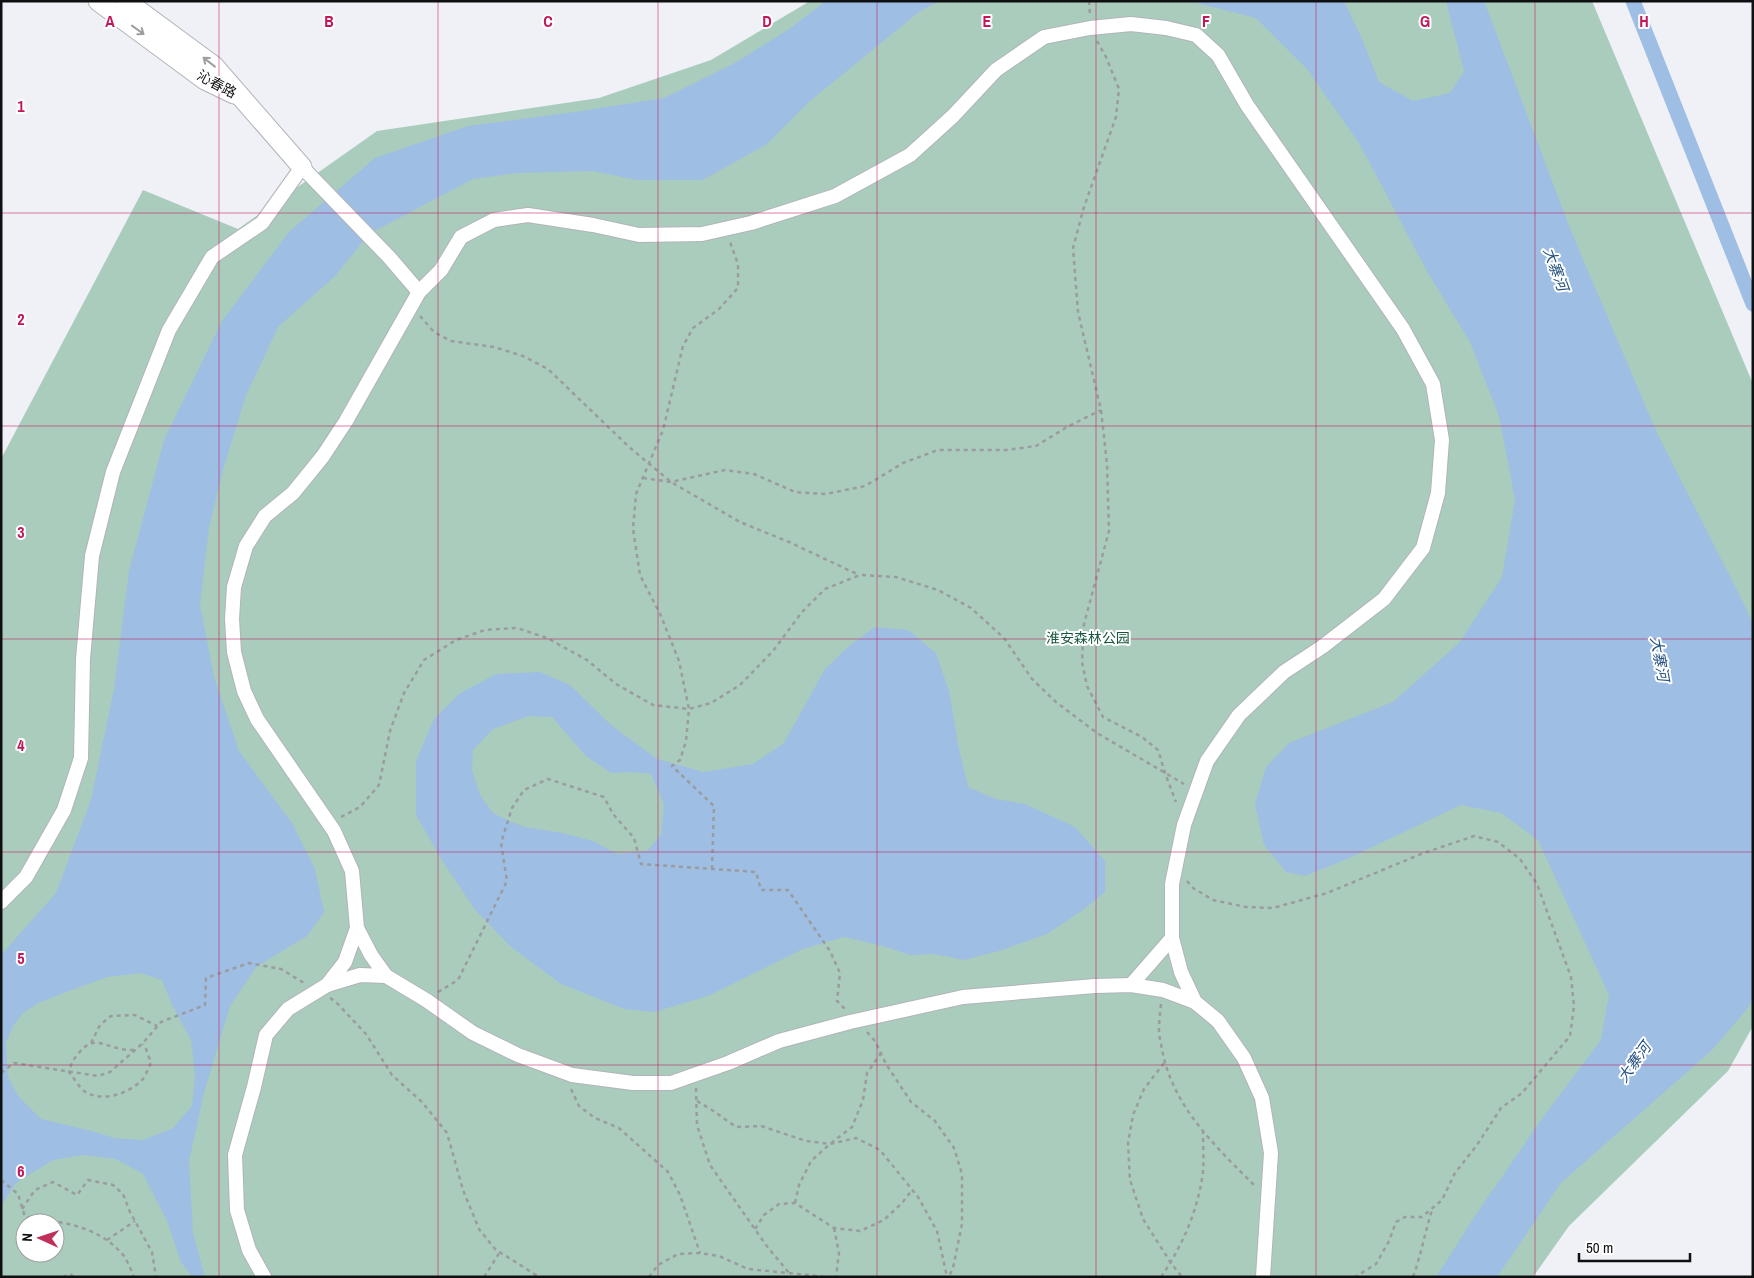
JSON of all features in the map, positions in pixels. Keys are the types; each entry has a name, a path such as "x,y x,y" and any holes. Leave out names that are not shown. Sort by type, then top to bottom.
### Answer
{"street":[{"name":"沁春路","path":"98,1 205,80 242,98"},
{"name":"沁春路","path":"126,1 214,66 242,98"},
{"path":"1195,1002 1182,972 1172,938 1172,884 1184,825 1207,761 1240,715 1284,672 1322,647 1384,599 1423,548 1438,494 1442,440 1433,384 1403,329 1263,128 1218,55 1196,35 1166,28 1130,24 1090,28 1044,37 996,70 953,116 910,155 835,196 751,223 702,234 639,235 593,225 528,215 494,220 461,237 441,270 419,292 346,421 322,456 293,493 265,516 246,546 234,586 232,619 234,652 244,692 257,718 284,760 314,798 329,822 352,871 357,928 371,955 386,976 426,1000 473,1033 518,1055 563,1072 581,1076 652,1083 671,1083 728,1063 779,1041 857,1020 963,997 1095,986 1131,985 1163,990 1195,1002 1218,1020 1244,1058 1262,1098 1271,1153 1263,1277"},
{"path":"242,98 302,167 389,257 419,292"},
{"path":"1,902 26,877 64,810 81,758 83,659 92,556 113,472 169,330 212,257 262,224 302,167"},
{"path":"322,988 345,962 357,928"},
{"path":"1131,985 1172,938"},
{"path":"264,1277 250,1250 237,1210 235,1155 266,1035 288,1009 322,988 360,974 386,976"}],"path":[{"path":"1089,1 1090,28 1106,57 1119,89 1116,117 1084,207 1073,248 1078,312 1102,410 1107,464 1109,531 1084,624 1082,662 1087,686 1103,717 1142,737 1158,750 1177,804"},
{"path":"712,869 714,806 672,766 680,760 686,741 689,709 679,661 662,616 640,575 633,529 636,494 663,430 683,346 693,328 719,309 738,288 738,264 725,229"},
{"path":"411,306 434,332 451,341 494,347 523,356 548,369 649,465 672,482 740,522 789,542 860,575 896,577 938,590 971,608 1004,638 1032,679 1056,702 1097,733 1196,791"},
{"path":"643,478 672,482 726,470 754,474 795,492 826,494 865,486 903,463 938,450 1006,450 1036,446 1067,427 1102,410"},
{"path":"329,822 360,807 379,785 390,731 404,693 424,660 456,640 485,630 517,628 547,638 587,660 616,684 653,705 689,709 711,703 740,685 773,651 802,612 825,589 860,575"},
{"path":"426,1000 458,980 507,881 501,843 512,808 524,790 548,779 604,797 613,814 634,838 641,864 756,872 762,890 788,890 830,951 840,973 837,1001 875,1041 886,1064 911,1102 935,1122 954,1148 962,1174 962,1224 953,1268 948,1277"},
{"path":"1176,863 1182,877 1193,888 1213,900 1246,908 1273,908 1327,893 1421,854 1474,836 1498,842 1520,859 1537,884 1571,977 1574,1006 1570,1036 1522,1093 1501,1108 1477,1145 1455,1173 1442,1200 1422,1217 1405,1216 1396,1222 1389,1241 1376,1264 1355,1277"},
{"path":"1,1073 14,1063 24,1063 98,1076 110,1072 143,1043 161,1022 205,1004 206,978 249,963 281,969 322,988 366,1034 392,1075 422,1102 447,1133 463,1190 479,1229 496,1249 539,1277"},
{"path":"1163,990 1159,1031 1164,1063 1176,1091 1194,1122 1268,1200"},
{"path":"91,1044 100,1025 111,1016 135,1015 157,1026"},
{"path":"135,1050 121,1049 95,1042 83,1047 71,1062 69,1072 83,1090 94,1096 111,1096 129,1090 143,1079 151,1063 143,1043"},
{"path":"795,1204 799,1184 811,1161 852,1127 863,1100 867,1073 881,1053"},
{"path":"1164,1063 1144,1089 1133,1115 1128,1143 1130,1180 1143,1219 1182,1277"},
{"path":"563,1072 579,1106 595,1118 619,1128 668,1172 680,1195 700,1253"},
{"path":"696,1074 697,1125 710,1165 754,1229 789,1273"},
{"path":"697,1101 736,1127 761,1126 806,1141 830,1144 856,1138 880,1150 918,1197 937,1231 948,1277"},
{"path":"1161,1277 1183,1240 1196,1206 1203,1170 1203,1131"},
{"path":"1,1180 18,1194 25,1217 76,1225 103,1237 124,1256 134,1277"},
{"path":"22,1209 35,1190 53,1182 77,1195 88,1180 113,1185 122,1194 152,1252 156,1277"},
{"path":"754,1229 764,1215 779,1204 795,1204 834,1228 860,1231 884,1220 902,1203 912,1190"},
{"path":"1413,1277 1432,1209"},
{"path":"107,1240 135,1221"},
{"path":"834,1228 839,1253 836,1277"},
{"path":"484,1277 500,1252"},
{"path":"649,1277 658,1265 678,1254 700,1253 719,1256 748,1268 828,1277"},
{"path":"63,1277 70,1274 74,1277"}],"green space":[{"name":"淮安森林公园","path":"810,1 1592,1 1753,384 1753,1026 1728,1071 1569,1226 1533,1277 1,1277 1,459 143,190 238,229 377,131 599,98 711,60"}],"water":[{"path":"826,1 939,1 919,12 810,101 767,144 703,180 637,180 593,171 518,173 473,179 369,234 335,276 278,327 245,398 223,470 209,528 200,604 214,677 239,751 292,823 315,869 324,912 307,936 256,967 230,1006 204,1093 189,1161 193,1233 205,1277 192,1277 181,1262 168,1223 143,1174 116,1159 83,1155 53,1160 16,1183 1,1206 1,955 56,893 91,800 114,689 129,571 164,440 222,321 289,232 375,158 468,126 664,98 733,64 789,29","holes":["140,973 162,980 172,1005 191,1040 195,1076 192,1106 173,1128 143,1140 114,1138 41,1119 18,1096 8,1077 6,1043 13,1026 23,1013 40,1002 107,977"]},
{"name":"大寨河","path":"1189,1 1344,1 1363,41 1379,82 1413,101 1450,93 1464,71 1446,1 1484,1 1571,231 1657,433 1753,625 1753,998 1748,1008 1712,1050 1561,1183 1497,1277 1436,1277 1479,1210 1543,1117 1601,1040 1609,995 1538,840 1501,813 1461,805 1347,859 1305,876 1286,872 1264,845 1255,804 1266,767 1289,743 1393,702 1459,643 1502,577 1515,500 1499,416 1470,342 1428,273 1359,143 1307,69 1256,18"},
{"path":"875,627 908,630 936,653 949,691 968,787 996,799 1025,804 1075,827 1105,861 1105,892 1083,910 1047,934 999,951 964,960 934,954 910,955 883,946 844,937 803,949 708,996 654,1012 624,1009 561,984 511,947 476,911 443,862 416,815 416,761 434,719 459,694 496,674 540,672 570,685 611,725 657,759 704,772 753,764 784,743 825,669 850,645","holes":["529,716 552,717 586,756 611,773 632,772 651,774 664,804 661,835 647,851 617,854 593,841 562,833 525,827 493,813 480,795 472,770 473,750 493,729"]}],"waterway":[{"path":"1633,1 1753,304"}]}
